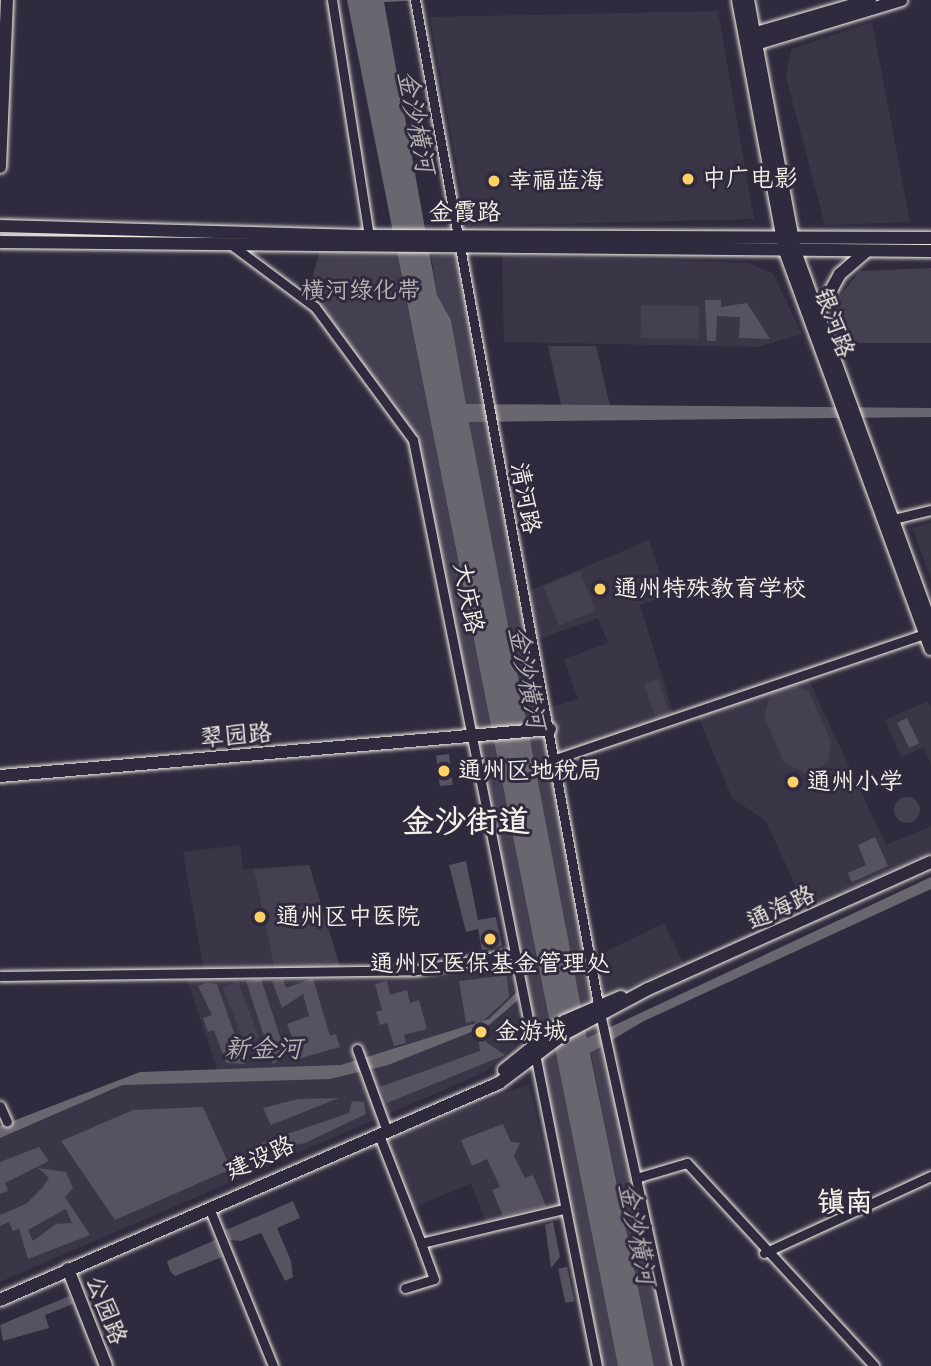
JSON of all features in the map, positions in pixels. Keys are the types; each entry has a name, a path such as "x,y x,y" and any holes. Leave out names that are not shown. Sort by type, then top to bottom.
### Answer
{"main road":[{"path":"0,167 7,0"},
{"path":"750,40 870,0"},
{"path":"750,40 901,0"},
{"name":"银河路","path":"743,2 790,251 929,630 931,649"},
{"name":"金霞路","path":"0,226 369,236 388,242"},
{"name":"金霞路","path":"0,242 232,246 432,240 931,238"},
{"name":"金霞路","path":"458,240 790,251 931,251"},
{"name":"银河路","path":"790,251 818,314 889,520"},
{"path":"818,314 840,274 866,251"},
{"name":"翠园路","path":"0,776 477,739 550,729"},
{"name":"通海路","path":"531,1055 599,1009 931,862"},
{"name":"建设路","path":"0,1294 499,1083 531,1055"},
{"name":"建设路","path":"0,1300 210,1210 382,1131"},
{"name":"公园路","path":"68,1269 106,1366"}],"street":[{"path":"332,0 369,236"},
{"name":"清河路","path":"415,2 550,729 599,1009 636,1178"},
{"name":"大庆路","path":"218,232 232,246 315,307 406,422 477,739 531,1055 597,1366"},
{"path":"889,520 931,510"},
{"path":"555,759 929,630"},
{"path":"0,976 417,970 513,954"},
{"path":"358,1053 382,1131 434,1279 405,1288"},
{"path":"0,1106 7,1122"},
{"path":"677,1366 636,1178 687,1163 764,1253 874,1366"},
{"path":"764,1253 931,1176"},
{"path":"421,1242 564,1209"},
{"path":"210,1210 273,1366"}],"shaded area":[{"path":"347,0 426,0 384,2 437,295 451,320 466,404 931,408 931,417 469,422 587,1038 931,877 931,889 644,1021 590,1053 654,1366 618,1366"},
{"path":"718,11 754,219 468,226 430,17"},
{"path":"872,22 910,222 825,225 786,77 788,63 792,49"},
{"path":"502,255 748,263 773,274 802,334 758,347 504,342"},
{"path":"931,523 931,579 912,528"},
{"path":"649,540 667,595 640,605 675,718 555,759 546,709 578,699 564,659 608,643 598,618 533,641 524,593"},
{"name":"通州小学","path":"806,674 886,845 931,826 931,852 806,909 766,821 732,798 696,711"},
{"path":"928,701 931,707 931,765 924,747 901,757 885,720"},
{"path":"240,845 243,869 309,865 341,970 417,970 507,955 518,1021 513,1047 485,1072 0,1282 0,1133 123,1080 219,1075 185,974 204,972 183,852"},
{"path":"664,923 683,963 601,1000 593,958"},
{"path":"517,992 518,1000 489,1025 388,1065 330,1079 122,1085 0,1138 0,1126 140,1072 341,1065 489,1019"},
{"path":"529,1084 558,1209 487,1225 471,1183 411,1209 384,1141"}],"green space":[{"name":"横河绿化带","path":"321,246 396,248 618,1366 597,1366 532,1060 416,439 308,293"},
{"name":"横河绿化带","path":"461,255 598,1004 677,1366 654,1366 511,660 451,320 437,295 431,256"},
{"path":"931,268 931,343 839,343 828,327 825,315 860,271"},
{"path":"641,305 699,306 698,339 640,338"},
{"path":"548,346 596,346 612,414 563,413"},
{"path":"580,571 596,611 559,626 543,586"},
{"path":"658,679 670,713 656,718 644,684"},
{"path":"791,683 809,692 831,741 828,762 809,775 784,763 764,716 771,692"},
{"path":"907,797 916,801 920,810 916,819 907,823 898,819 894,810 898,801"},
{"path":"309,865 341,970 275,970 254,870"},
{"path":"238,982 260,1038 245,1044 223,988"}],"building":[{"path":"705,300 721,300 721,307 747,303 770,339 739,338 740,317 717,316 716,341 707,341"},
{"path":"907,718 919,743 909,748 897,723"},
{"name":"通州区地税局","path":"449,754 453,785 440,786 436,756"},
{"path":"875,837 888,866 852,882 848,873 866,865 858,845"},
{"path":"466,861 478,920 496,917 502,946 482,950 478,929 466,932 449,865"},
{"name":"金游城","path":"507,975 509,997 483,1021 486,1042 505,1055 387,1103 380,1087 480,1051 475,1021 466,1023 459,981"},
{"path":"313,978 330,1036 336,1034 340,1047 294,1060 291,1051 273,1064 246,981 261,979 283,1046 294,1042 287,1024 309,1016 303,994 282,1008 272,981 283,979 286,988"},
{"path":"387,981 390,995 407,990 410,1003 419,1000 427,1029 404,1035 406,1043 394,1046 387,1023 380,1025 376,1012 382,1010 375,984"},
{"path":"217,984 245,1064 226,1063 214,1030 208,1032 203,1018 212,1015 198,986"},
{"path":"339,1098 271,1125 263,1108 298,1099"},
{"path":"352,1101 364,1102 366,1114 305,1143 265,1151 261,1143 349,1113"},
{"path":"203,1107 231,1169 115,1220 61,1141 133,1110"},
{"path":"503,1124 511,1142 520,1143 514,1156 525,1178 533,1175 546,1206 503,1216 492,1190 500,1187 487,1159 472,1166 461,1140"},
{"path":"39,1147 49,1161 5,1183 8,1191 0,1194 0,1162"},
{"path":"38,1168 66,1172 73,1188 65,1197 90,1235 28,1259 19,1229 13,1231 9,1222 0,1226 0,1215 26,1204 49,1178","holes":["66,1209 72,1223 56,1224 33,1241 28,1230"]},
{"path":"293,1201 300,1218 277,1228 291,1261 293,1277 285,1281 261,1233 241,1241 230,1240 226,1230"},
{"path":"553,1222 560,1257 551,1268 545,1225"},
{"path":"215,1240 222,1257 175,1276 170,1271 167,1261"},
{"path":"567,1267 574,1301 565,1303 558,1269"},
{"path":"69,1296 73,1304 45,1315 49,1328 3,1341 0,1325"}],"place":[{"name":"中广电影","path":"688,179"},
{"name":"幸福蓝海","path":"494,181"},
{"name":"通州特殊教育学校","path":"600,589"},
{"name":"通州区地税局","path":"444,771"},
{"name":"通州小学","path":"793,782"},
{"name":"通州区中医院","path":"260,917"},
{"name":"通州区医保基金管理处","path":"490,939"},
{"name":"金游城","path":"481,1032"}],"district":[{"name":"金沙街道","path":"466,822"},
{"name":"镇南","path":"845,1202"}],"water label":[{"name":"金沙横河","path":"415,122"},
{"name":"金沙横河","path":"526,678"},
{"name":"新金河","path":"263,1050"},
{"name":"金沙横河","path":"636,1234"}]}
